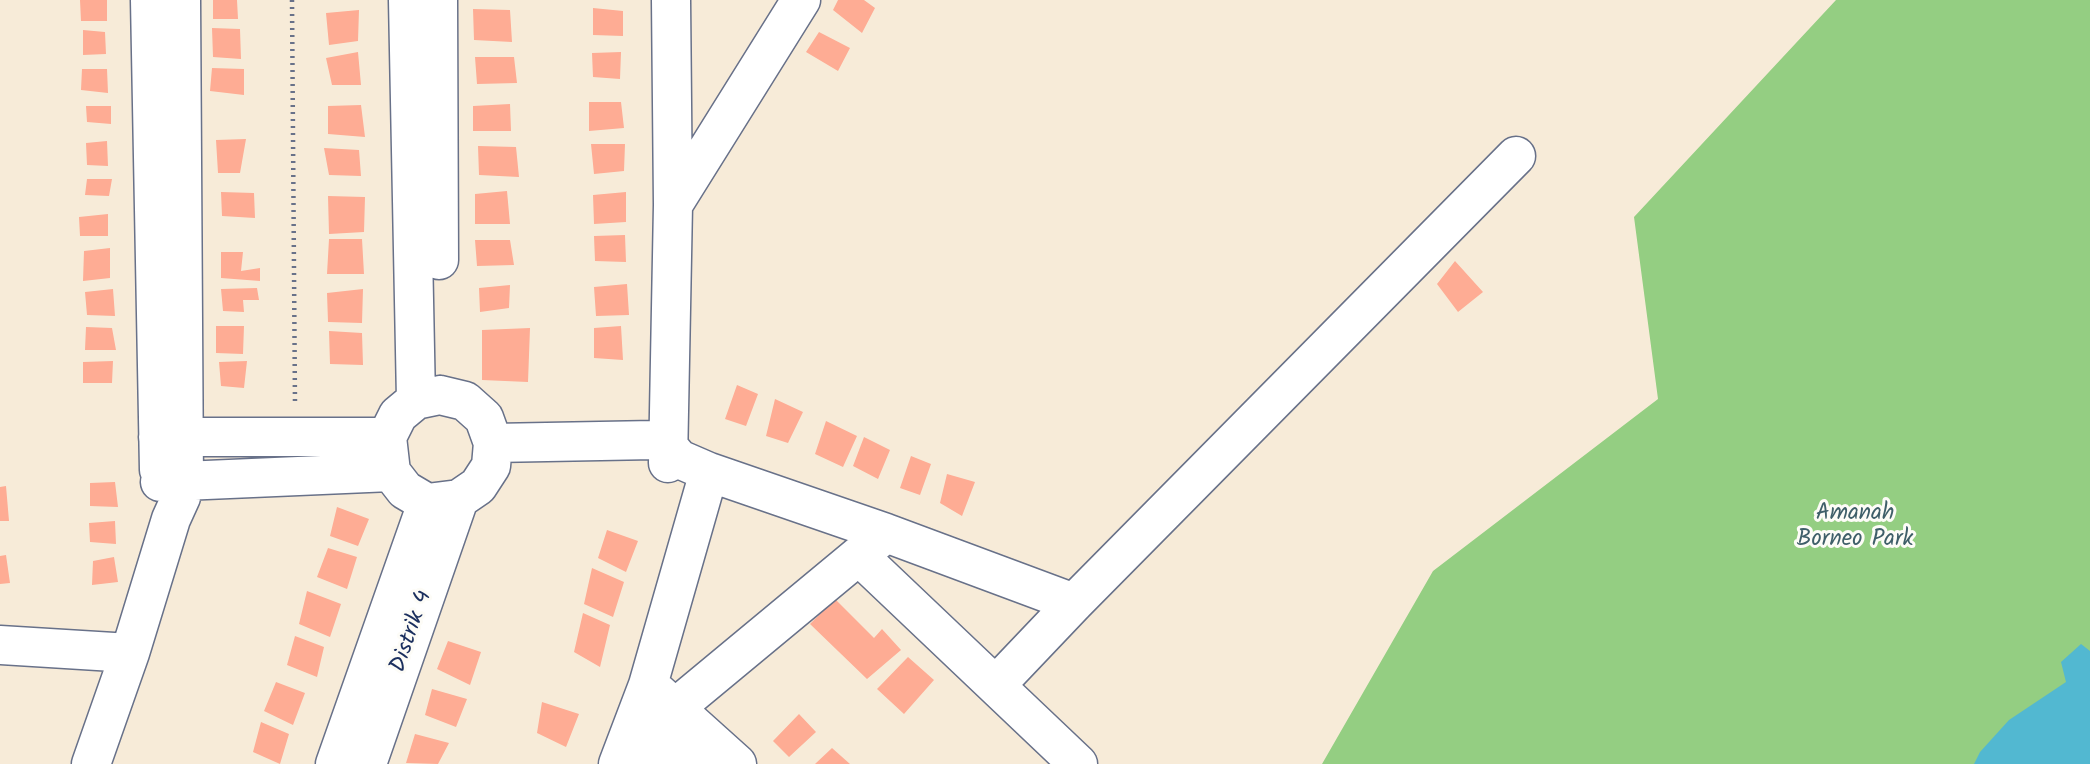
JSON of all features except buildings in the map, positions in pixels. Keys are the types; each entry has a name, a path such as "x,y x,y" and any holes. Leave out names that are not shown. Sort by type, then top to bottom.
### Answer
{"street":[{"path":"150,0 172,437"},
{"path":"91,764 130,653 171,519 181,497 172,482 172,437 181,0"},
{"path":"408,0 428,397"},
{"path":"428,397 438,0"},
{"path":"671,0 673,205 681,460 654,721 693,764"},
{"path":"673,205 801,0"},
{"path":"996,685 1516,156"},
{"path":"428,397 465,401 484,418 492,454 478,486 443,501 405,490 389,455 398,415 428,397"},
{"path":"172,437 296,437 389,455"},
{"path":"492,454 654,440 681,460 872,545 1074,603"},
{"path":"172,482 389,455"},
{"name":"Distrik 4","path":"335,764 443,501"},
{"name":"Distrik 4","path":"367,764 443,501"},
{"path":"872,545 996,685 1078,764"},
{"path":"618,764 654,721 872,545"},
{"path":"0,645 130,653"},
{"path":"654,721 737,764"}],"path":[{"path":"292,0 296,437"}],"green space":[{"name":"Amanah Borneo Park","path":"1836,0 2090,0 2090,764 1322,764 1433,571 1658,399 1634,217"}],"water":[{"path":"2081,644 2090,651 2090,764 1974,764 1980,752 2009,720 2066,682 2061,662"}]}
